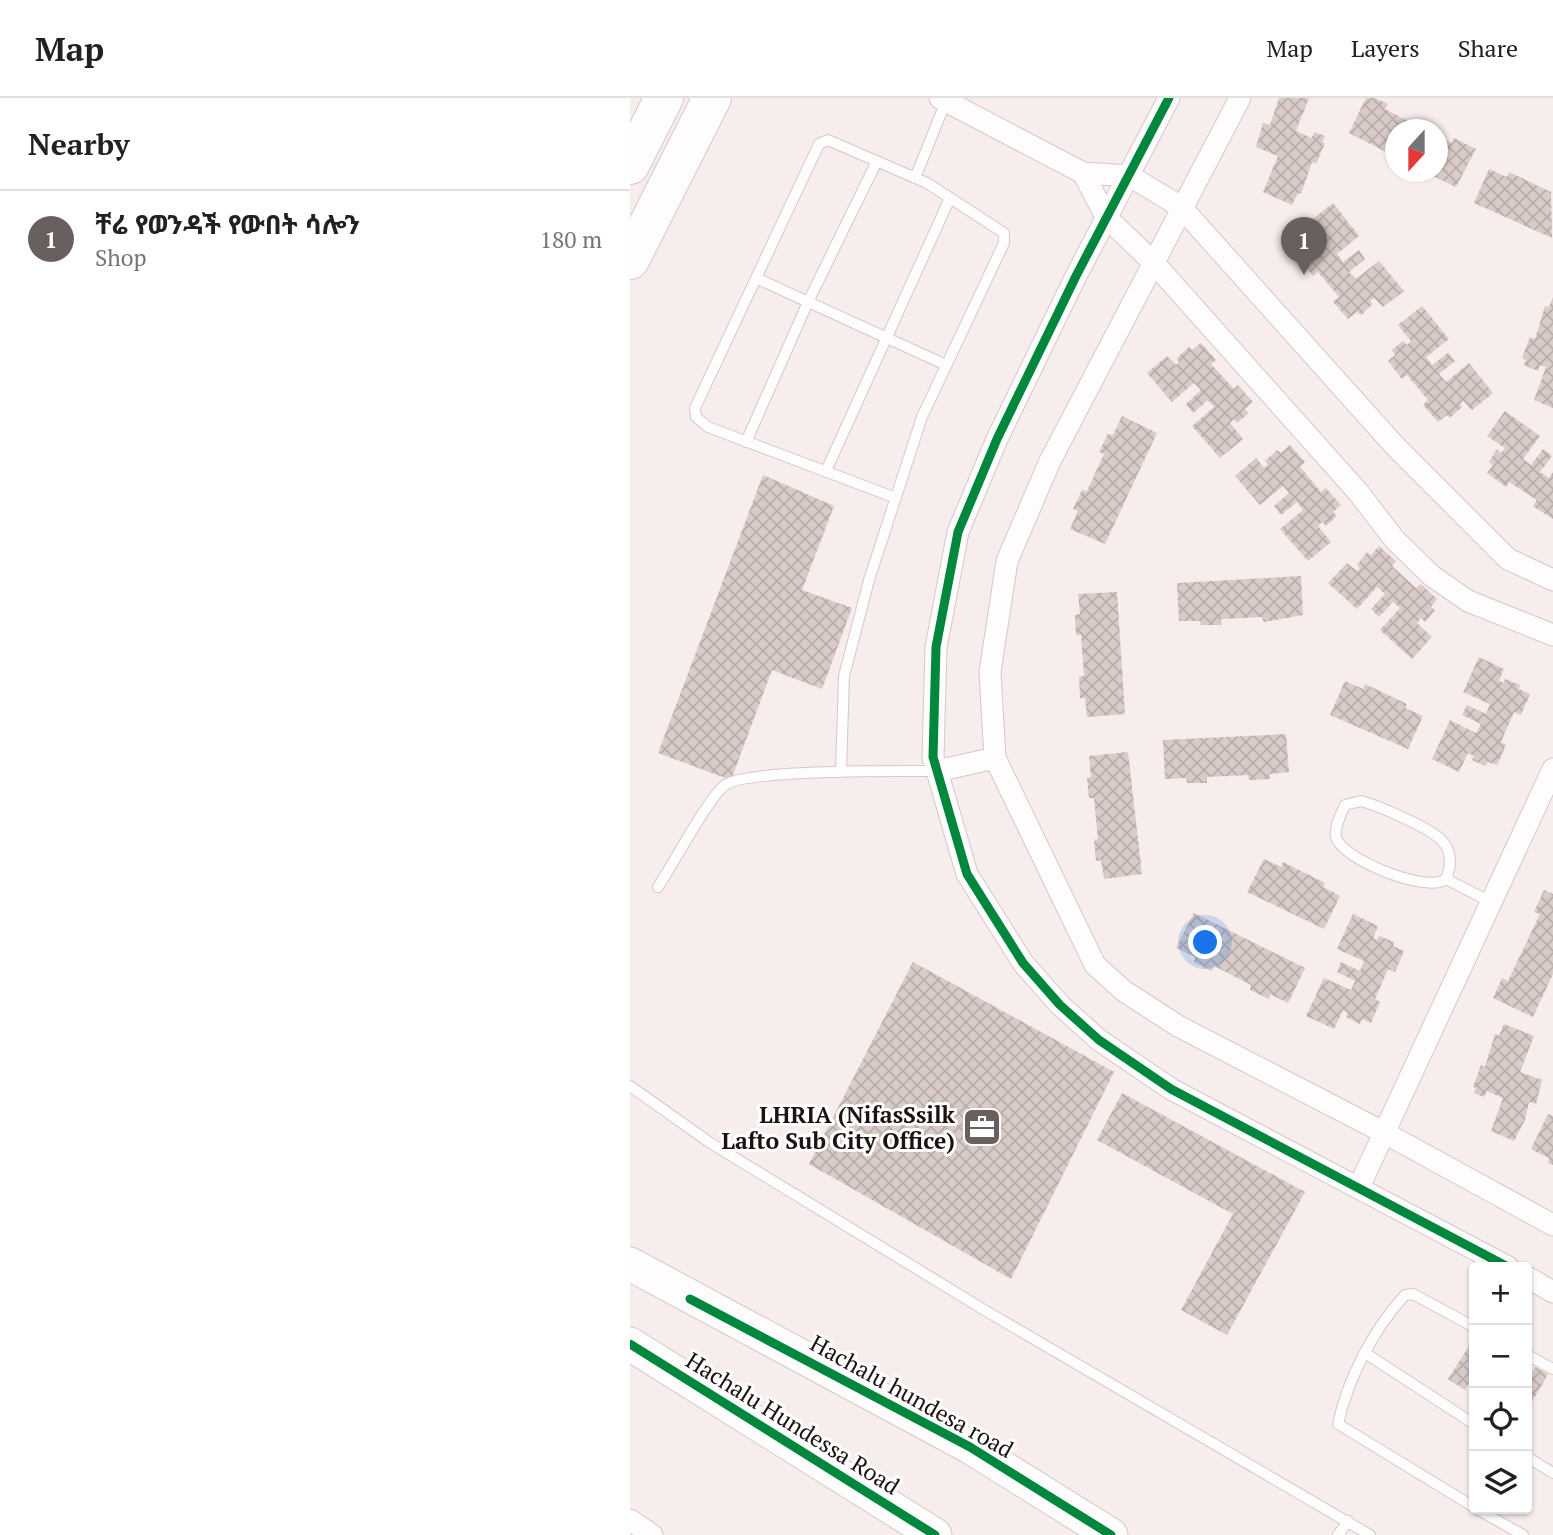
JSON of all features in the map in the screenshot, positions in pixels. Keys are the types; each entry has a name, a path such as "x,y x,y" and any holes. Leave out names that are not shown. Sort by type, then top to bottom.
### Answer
{"highway":[{"path":"630,165 664,98"},
{"path":"630,260 712,98"}],"main road":[{"name":"Hachalu hundesa road","path":"630,1264 690,1299 970,1447 1111,1535"},
{"name":"Hachalu Hundessa Road","path":"630,1344 935,1535"}],"street":[{"path":"1169,98 1106,218 997,439 958,532 936,647 933,757 967,874 1023,963 1060,1005 1099,1040 1171,1089 1499,1262"},
{"path":"1240,98 1050,461 1007,561 990,672 995,758 1096,965 1124,991 1178,1026 1383,1132 1553,1225"},
{"path":"943,100 1083,173 1130,176 1181,207 1394,445 1508,559 1553,580"},
{"path":"1083,173 1106,218 1154,263 1358,492 1395,540 1432,576 1468,601 1553,635"},
{"path":"937,771 995,758"},
{"path":"1359,1187 1553,769"},
{"path":"1532,1280 1553,1292"},
{"path":"630,1520 652,1535"}],"lane":[{"path":"915,178 943,100"},
{"path":"841,772 844,676 869,580 922,417 1004,243 1004,233 915,178 828,140 819,144 758,279 695,408 696,417 708,427 895,498"},
{"path":"746,442 808,302 877,162"},
{"path":"826,471 950,198"},
{"path":"758,279 946,365"},
{"path":"657,887 714,797 727,784 820,771 937,771"},
{"path":"1362,801 1383,807 1443,841 1450,856 1446,879 1441,883 1413,882 1347,853 1336,837 1337,825 1345,805 1362,801"},
{"path":"1446,879 1491,902"},
{"path":"630,1086 709,1142 974,1304 1370,1535"},
{"path":"1469,1504 1368,1446 1338,1424 1343,1402 1365,1353 1392,1309 1405,1295 1413,1294 1470,1325"},
{"path":"1365,1353 1469,1421"},
{"path":"1532,1358 1553,1369"},
{"path":"1532,1460 1553,1473"},
{"path":"1486,1514 1523,1535"},
{"path":"1338,1535 1348,1521"}],"building":[{"path":"1279,98 1309,98 1296,131 1312,138 1314,132 1325,136 1322,142 1325,143 1316,164 1312,162 1301,194 1298,193 1292,205 1263,192 1278,156 1256,147 1263,123 1270,125"},
{"path":"1366,98 1375,98 1388,104 1385,109 1404,119 1385,119 1385,151 1349,133"},
{"path":"1454,138 1476,149 1456,187 1446,182 1448,182 1448,141 1452,143"},
{"path":"1489,169 1507,177 1509,172 1551,192 1552,238 1474,203"},
{"path":"1333,203 1359,236 1337,254 1343,262 1359,250 1365,259 1349,272 1356,279 1379,261 1404,291 1383,307 1374,298 1370,301 1373,304 1361,315 1357,312 1348,319 1333,302 1339,297 1318,272 1313,276 1298,258 1306,252 1303,247 1314,238 1317,242 1322,238 1309,222"},
{"path":"1553,297 1553,408 1534,400 1546,367 1540,365 1538,371 1524,365 1526,360 1522,358 1530,337 1535,339 1545,306 1549,307"},
{"path":"1422,306 1449,339 1426,357 1432,365 1448,353 1455,361 1439,374 1446,382 1469,363 1493,393 1472,410 1463,401 1460,404 1462,407 1450,418 1447,415 1438,422 1423,405 1428,400 1407,375 1402,379 1388,361 1395,355 1392,350 1403,341 1407,345 1411,341 1398,325"},
{"path":"1201,343 1216,360 1211,364 1234,389 1238,385 1253,402 1245,409 1249,413 1237,423 1234,419 1230,423 1243,439 1220,458 1192,426 1214,407 1208,400 1193,413 1186,404 1201,390 1194,383 1172,402 1147,373 1167,356 1176,365 1179,362 1177,358 1189,347 1192,350"},
{"path":"1505,411 1540,436 1523,459 1531,465 1543,449 1552,456 1540,472 1549,478 1553,472 1553,519 1533,506 1537,500 1509,482 1506,487 1487,473 1493,465 1489,462 1497,449 1501,453 1505,448 1487,436"},
{"path":"1122,416 1157,433 1105,544 1070,529 1078,511 1073,509 1082,490 1087,491 1104,454 1099,452 1108,434 1113,435"},
{"path":"1290,445 1305,462 1300,467 1321,492 1326,488 1341,505 1333,512 1337,516 1326,526 1322,522 1318,526 1331,542 1308,561 1280,529 1303,510 1297,502 1281,515 1274,506 1289,493 1283,486 1260,505 1235,476 1256,458 1264,468 1268,465 1265,461 1277,450 1281,453"},
{"path":"763,475 834,506 802,590 852,608 822,689 772,670 731,780 658,753"},
{"path":"1379,546 1396,561 1392,566 1416,588 1421,584 1437,599 1431,607 1435,610 1425,622 1421,618 1417,623 1432,637 1412,659 1380,630 1400,608 1393,602 1379,617 1371,609 1385,594 1377,587 1357,609 1328,583 1347,563 1357,571 1360,568 1357,565 1367,552 1371,555"},
{"path":"1301,576 1303,615 1264,622 1262,617 1221,619 1222,625 1179,621 1177,583"},
{"path":"1117,592 1125,714 1087,717 1085,698 1080,698 1079,677 1084,676 1081,635 1076,635 1075,615 1080,614 1078,594"},
{"path":"1479,657 1504,669 1499,681 1503,683 1505,679 1520,685 1519,689 1530,694 1521,715 1514,712 1501,742 1506,745 1497,765 1488,762 1485,766 1472,760 1474,756 1468,753 1459,772 1432,759 1450,720 1476,733 1481,724 1462,715 1467,705 1486,714 1490,704 1463,692"},
{"path":"1345,681 1363,689 1365,684 1407,704 1405,708 1423,716 1408,749 1330,715"},
{"path":"1286,734 1289,772 1269,774 1270,779 1249,780 1248,775 1207,777 1207,783 1187,783 1186,778 1165,779 1163,740"},
{"path":"1128,752 1142,874 1104,879 1101,860 1096,861 1094,840 1098,839 1094,798 1089,798 1087,778 1091,777 1089,756"},
{"path":"1264,859 1281,867 1283,862 1325,883 1323,887 1340,896 1324,929 1247,892"},
{"path":"1544,890 1553,894 1553,974 1533,1017 1493,998 1502,978 1508,981 1540,914 1534,912"},
{"path":"1194,913 1305,968 1288,1003 1270,994 1269,999 1250,990 1251,985 1214,966 1212,971 1194,962 1195,957 1176,948"},
{"path":"1353,914 1378,926 1373,938 1377,940 1379,936 1394,942 1393,946 1404,951 1395,972 1388,969 1375,999 1380,1002 1371,1023 1362,1019 1360,1024 1346,1017 1348,1013 1343,1010 1334,1029 1306,1016 1324,978 1351,990 1355,981 1337,972 1341,962 1360,971 1364,961 1337,949"},
{"path":"913,962 1114,1072 1011,1279 809,1164"},
{"path":"1504,1024 1534,1036 1520,1072 1542,1080 1536,1104 1529,1102 1525,1120 1514,1141 1491,1131 1503,1098 1487,1091 1484,1097 1474,1093 1476,1088 1473,1087 1481,1065 1485,1067 1495,1034 1499,1036"},
{"path":"1122,1093 1305,1192 1227,1335 1181,1310 1233,1214 1097,1140"},
{"path":"1548,1114 1553,1116 1553,1165 1548,1163 1549,1158 1531,1149"},
{"path":"1469,1346 1469,1383 1465,1390 1448,1379"},
{"path":"1535,1367 1548,1374 1532,1402 1532,1388 1532,1372"}],"cycle path":[{"path":"1169,98 1076,276 997,439 958,532 936,647 933,757 967,874 1023,963 1060,1005 1099,1040 1171,1089 1499,1262"},
{"path":"690,1299 970,1447 1111,1535"},
{"path":"630,1344 935,1535"}],"place":[{"name":"ቸሬ የወንዳች የውበት ሳሎን","path":"1304,275"},
{"name":"LHRIA (NifasSsilk Lafto Sub City Office)","path":"982,1127"}]}
